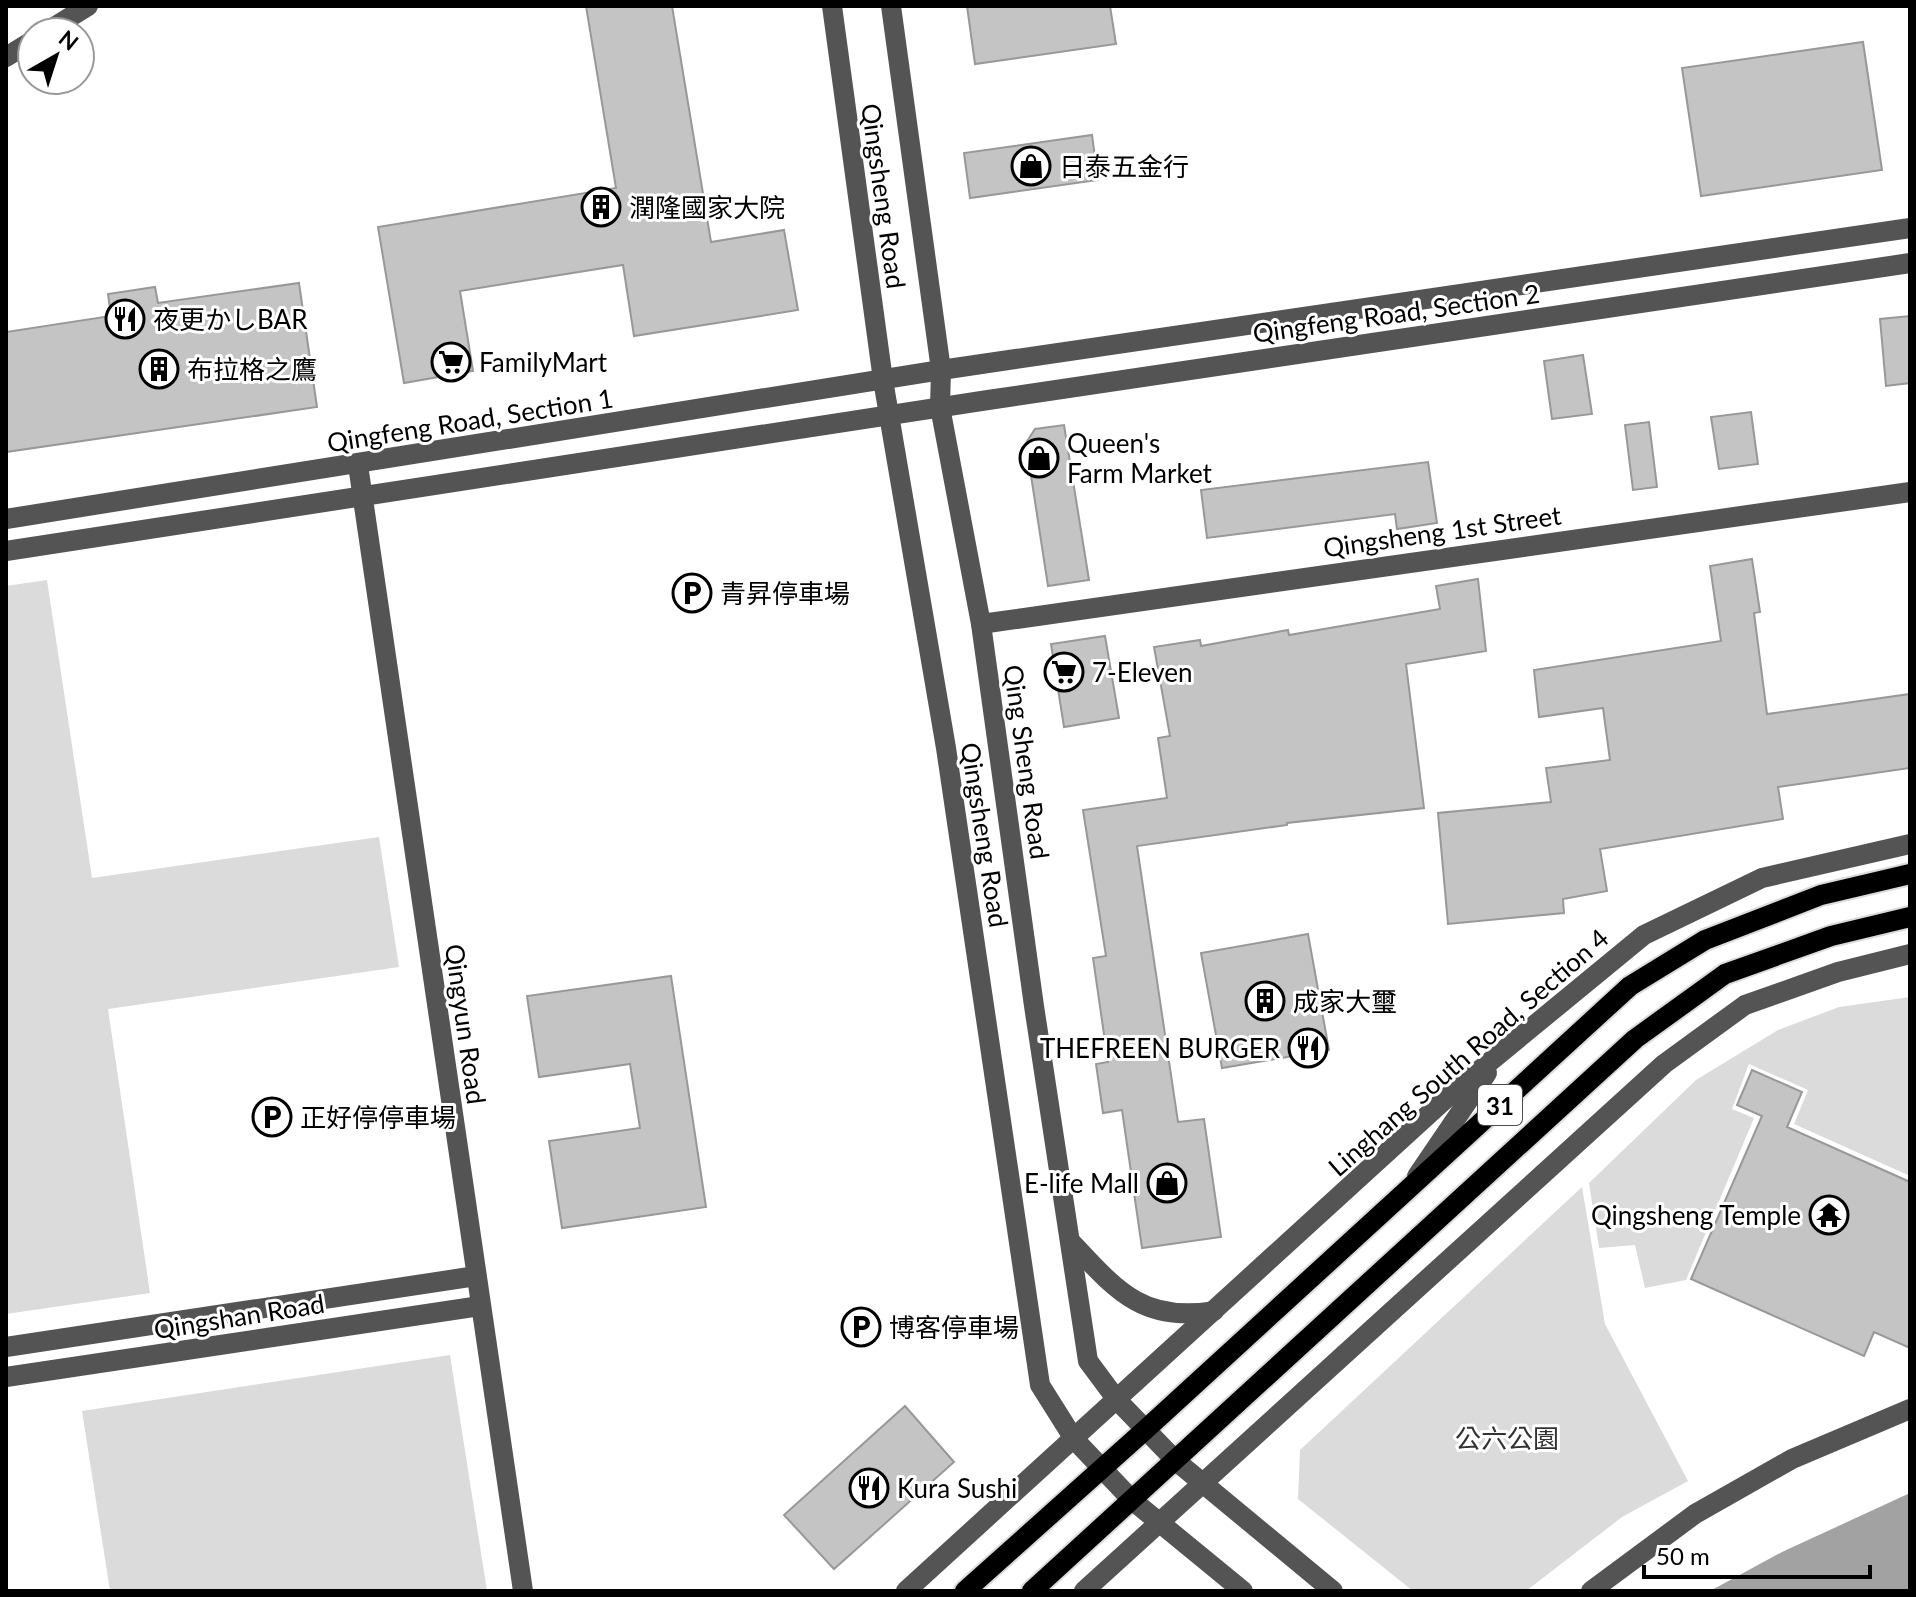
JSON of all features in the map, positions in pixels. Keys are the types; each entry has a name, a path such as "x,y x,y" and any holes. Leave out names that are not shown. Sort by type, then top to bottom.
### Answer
{"main road":[{"name":"31","path":"965,1591 1630,986 1705,940 1821,895 1910,874"},
{"name":"31","path":"1032,1591 1635,1039 1725,974 1831,936 1910,917"}],"street":[{"name":"Qingsheng Road","path":"832,6 883,380 946,748 1040,1385 1074,1439 1132,1500 1243,1591"},
{"name":"Qing Sheng Road","path":"891,6 941,370 940,407 981,624 1034,1006 1088,1361 1117,1400 1201,1483"},
{"name":"Qingfeng Road, Section 2","path":"941,370 1910,228"},
{"name":"Qingfeng Road, Section 2","path":"890,415 1910,263"},
{"name":"Qingfeng Road, Section 1","path":"6,519 941,370"},
{"path":"6,551 890,415"},
{"name":"Qingyun Road","path":"358,465 523,1591"},
{"name":"Qingsheng 1st Street","path":"981,624 1910,492"},
{"name":"Linghang South Road, Section 4","path":"1117,1400 1453,1092 1644,935 1762,878 1910,844"},
{"path":"1084,1591 1664,1064 1745,1005 1838,972 1910,954"},
{"path":"1407,1190 1500,1054"},
{"path":"1071,1242 1110,1283 1136,1303 1170,1313 1192,1315 1214,1311"},
{"name":"Qingshan Road","path":"6,1347 476,1276"},
{"name":"Qingshan Road","path":"6,1377 480,1306"},
{"name":"31","path":"906,1591 1117,1400"},
{"path":"1591,1591 1695,1514 1792,1459 1910,1409"},
{"path":"1201,1483 1333,1591"}],"green space":[{"path":"47,580 92,878 379,837 399,967 108,1009 150,1293 6,1314 6,586"},
{"path":"1910,997 1910,1176 1794,1124 1808,1090 1749,1064 1732,1109 1754,1118 1686,1280 1645,1288 1635,1245 1599,1248 1589,1183 1696,1080 1778,1030 1839,1007"},
{"name":"公六公園","path":"1582,1187 1605,1324 1688,1481 1622,1517 1526,1591 1413,1591 1298,1499 1300,1450"},
{"path":"450,1355 487,1591 110,1591 82,1411"}],"shaded area":[{"path":"1910,1493 1910,1591 1710,1591 1782,1552"}],"building":[{"name":"潤隆國家大院","path":"586,6 672,6 711,242 784,230 798,310 634,336 623,265 460,291 473,371 404,383 378,227 616,188"},
{"path":"967,6 1110,6 1116,44 975,64"},
{"path":"1863,42 1882,170 1701,196 1682,68"},
{"name":"日泰五金行","path":"1092,135 1098,180 970,198 964,153"},
{"name":"布拉格之鷹","path":"299,283 317,407 6,452 6,332 111,316 108,294 155,287 158,303"},
{"path":"1910,316 1910,383 1886,386 1880,319"},
{"path":"1583,355 1592,414 1552,419 1544,361"},
{"path":"1751,412 1758,464 1719,469 1711,417"},
{"path":"1649,422 1657,487 1633,490 1625,425"},
{"path":"1064,425 1089,580 1048,586 1026,443 1035,429"},
{"path":"1428,462 1437,523 1397,529 1395,514 1207,538 1201,490"},
{"path":"1752,559 1760,612 1754,613 1767,714 1910,694 1910,768 1778,787 1783,819 1600,849 1607,891 1563,899 1564,913 1448,924 1438,813 1551,802 1546,768 1610,760 1603,708 1539,717 1534,670 1721,641 1710,566"},
{"path":"1478,579 1486,651 1406,664 1424,808 1287,823 1137,846 1178,1122 1204,1119 1221,1237 1142,1248 1122,1110 1103,1113 1096,1064 1108,1062 1093,958 1106,956 1083,810 1167,798 1158,738 1170,736 1154,647 1200,640 1201,646 1288,630 1289,635 1440,609 1436,586"},
{"path":"1105,636 1119,718 1064,727 1051,644"},
{"name":"成家大璽","path":"1308,934 1329,1050 1222,1068 1201,953"},
{"path":"671,976 706,1207 562,1228 549,1141 640,1128 630,1064 539,1077 527,996"},
{"name":"Qingsheng Temple","path":"1752,1070 1802,1092 1787,1127 1910,1182 1910,1348 1874,1332 1864,1356 1691,1279 1762,1116 1737,1105"},
{"name":"Kura Sushi","path":"905,1406 954,1462 834,1569 784,1515"}],"place":[{"name":"日泰五金行","path":"1031,166"},
{"name":"潤隆國家大院","path":"601,207"},
{"name":"夜更かしBAR","path":"125,319"},
{"name":"FamilyMart","path":"451,362"},
{"name":"布拉格之鷹","path":"159,369"},
{"name":"Queen's Farm Market","path":"1039,458"},
{"name":"青昇停車場","path":"692,593"},
{"name":"7-Eleven","path":"1064,672"},
{"name":"成家大璽","path":"1265,1001"},
{"name":"THEFREEN BURGER","path":"1308,1048"},
{"name":"正好停停車場","path":"272,1117"},
{"name":"E-life Mall","path":"1167,1183"},
{"name":"Qingsheng Temple","path":"1829,1215"},
{"name":"博客停車場","path":"861,1327"},
{"name":"Kura Sushi","path":"869,1488"}]}
